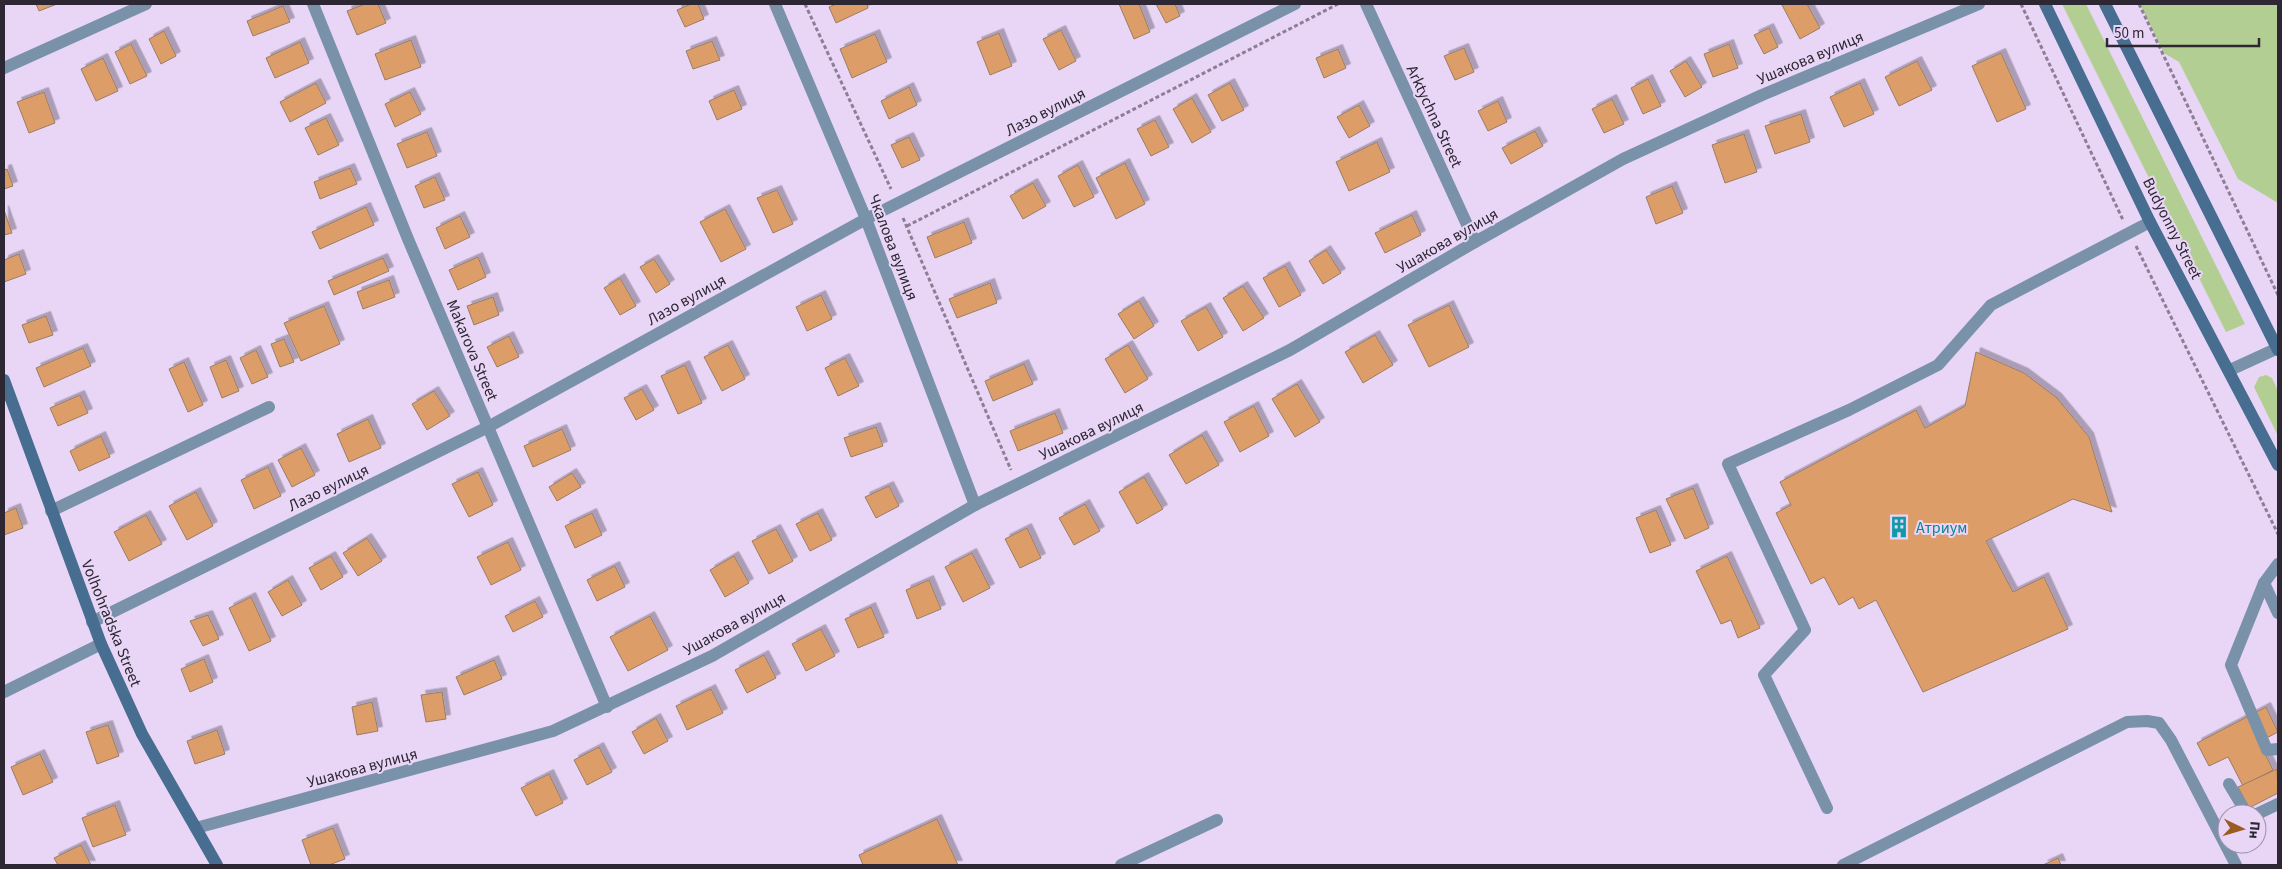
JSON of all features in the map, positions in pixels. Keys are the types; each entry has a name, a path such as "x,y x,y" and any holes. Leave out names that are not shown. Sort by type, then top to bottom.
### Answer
{"main road":[{"name":"Budyonny Street","path":"2046,4 2150,222 2230,370 2278,465"},
{"path":"2106,4 2278,349"},
{"name":"Volhohradska Street","path":"4,380 101,644 142,734 217,865"}],"street":[{"path":"4,68 146,4"},
{"name":"Makarova Street","path":"314,4 408,240 607,706"},
{"name":"Чкалова вулиця","path":"775,4 866,219 975,505"},
{"name":"Лазо вулиця","path":"92,622 488,427 866,219 1295,4"},
{"name":"Arktychna Street","path":"1366,4 1474,242"},
{"name":"Ушакова вулиця","path":"196,828 553,731 712,656 975,505 1290,350 1474,242 1623,159 1762,95 1979,4"},
{"path":"1827,808 1764,675 1805,630 1728,464 1849,410 1938,364 1991,305 2150,222"},
{"path":"2230,370 2278,349"},
{"path":"52,511 269,407"},
{"path":"2278,564 2264,583 2231,665 2267,750 2278,749"},
{"path":"2264,583 2278,613"},
{"path":"4,692 101,644"},
{"path":"1843,865 2127,722 2147,721 2159,723 2171,740 2236,865"},
{"path":"2229,784 2241,804"},
{"path":"1121,865 1217,820"}],"path":[{"path":"805,4 898,204 1018,484"},
{"path":"907,226 1338,4"},
{"path":"2022,4 2130,233 2278,534"},
{"path":"2139,4 2278,295"}],"green space":[{"path":"2062,4 2086,4 2245,324 2226,332"},
{"path":"2140,4 2278,4 2278,203 2238,179 2179,62 2164,53"},
{"path":"2266,375 2272,378 2278,391 2278,436 2254,387 2259,377"}],"building":[{"path":"36,4 57,4 39,11"},
{"path":"365,4 378,4 386,23 357,35 347,11"},
{"path":"691,4 698,4 704,19 685,27 677,10"},
{"path":"836,4 867,4 868,8 836,23 829,7"},
{"path":"1119,4 1139,4 1150,32 1134,39"},
{"path":"1156,4 1175,4 1180,16 1166,23"},
{"path":"1783,4 1807,4 1820,28 1800,39"},
{"path":"283,6 290,22 253,36 247,21"},
{"path":"1769,28 1778,47 1764,54 1754,35"},
{"path":"1061,30 1076,61 1059,70 1043,39"},
{"path":"164,31 176,56 161,64 149,39"},
{"path":"999,33 1012,66 990,75 977,42"},
{"path":"875,34 887,62 852,78 840,49"},
{"path":"411,40 421,67 385,80 375,54"},
{"path":"712,41 720,60 693,69 686,51"},
{"path":"300,42 309,63 275,78 266,58"},
{"path":"131,44 147,76 130,84 115,52"},
{"path":"1729,44 1738,68 1713,77 1704,54"},
{"path":"1464,48 1474,72 1455,80 1444,56"},
{"path":"1338,49 1346,68 1324,78 1316,58"},
{"path":"2001,53 2026,109 1997,122 1972,66"},
{"path":"103,58 118,91 96,101 81,69"},
{"path":"1686,61 1702,87 1685,97 1670,71"},
{"path":"1917,61 1932,90 1899,106 1885,77"},
{"path":"1648,79 1661,106 1643,114 1631,88"},
{"path":"316,83 326,103 290,122 280,102"},
{"path":"1230,83 1244,110 1222,121 1208,95"},
{"path":"1860,83 1874,114 1844,127 1830,97"},
{"path":"909,87 917,105 889,119 881,101"},
{"path":"734,90 742,109 717,120 709,101"},
{"path":"44,92 55,123 29,133 17,102"},
{"path":"410,92 421,114 395,127 385,104"},
{"path":"1192,98 1211,132 1192,143 1173,109"},
{"path":"1612,99 1624,124 1604,133 1592,109"},
{"path":"1498,101 1507,122 1488,131 1478,111"},
{"path":"1359,105 1370,126 1349,138 1337,117"},
{"path":"1801,114 1810,142 1775,154 1765,126"},
{"path":"326,118 339,145 318,155 305,128"},
{"path":"1155,120 1169,147 1151,156 1137,129"},
{"path":"1535,131 1543,146 1511,164 1502,148"},
{"path":"427,132 437,156 407,168 397,144"},
{"path":"1744,134 1757,172 1725,183 1712,145"},
{"path":"909,137 920,160 902,168 891,145"},
{"path":"1377,142 1390,172 1349,191 1336,162"},
{"path":"1125,163 1145,204 1116,219 1096,178"},
{"path":"1078,165 1094,197 1074,207 1058,176"},
{"path":"350,168 357,184 320,199 314,182"},
{"path":"7,169 13,186 4,189 4,170"},
{"path":"435,177 445,200 424,208 415,186"},
{"path":"1033,183 1046,206 1023,219 1010,196"},
{"path":"1672,186 1683,213 1656,224 1646,197"},
{"path":"777,190 793,224 773,233 757,198"},
{"path":"366,207 374,225 320,249 312,232"},
{"path":"725,209 746,249 721,262 700,222"},
{"path":"4,210 12,233 4,235"},
{"path":"1412,215 1421,235 1385,253 1375,233"},
{"path":"460,216 470,237 445,249 436,228"},
{"path":"964,222 972,243 935,258 927,237"},
{"path":"1326,250 1341,273 1323,284 1309,261"},
{"path":"19,254 26,274 4,282 4,260"},
{"path":"478,257 486,277 458,290 449,270"},
{"path":"383,258 389,271 334,295 328,281"},
{"path":"654,259 670,284 656,293 640,267"},
{"path":"1285,266 1301,295 1279,307 1263,278"},
{"path":"620,278 636,306 620,315 604,288"},
{"path":"389,280 395,297 363,309 357,292"},
{"path":"990,283 997,303 957,318 949,299"},
{"path":"1243,286 1264,318 1243,331 1223,298"},
{"path":"821,295 832,319 807,331 796,307"},
{"path":"493,297 499,315 474,325 467,306"},
{"path":"1139,301 1154,326 1134,339 1118,314"},
{"path":"1449,305 1469,347 1429,367 1408,325"},
{"path":"324,306 340,344 301,361 284,323"},
{"path":"1206,307 1223,337 1198,351 1181,321"},
{"path":"46,316 53,335 29,343 22,325"},
{"path":"1375,335 1393,365 1363,383 1345,352"},
{"path":"509,336 519,357 497,367 487,347"},
{"path":"284,339 294,362 280,367 271,344"},
{"path":"728,345 745,379 722,391 704,357"},
{"path":"1128,345 1148,379 1125,393 1105,359"},
{"path":"83,348 91,366 44,387 36,368"},
{"path":"256,350 268,377 252,384 240,358"},
{"name":"Атриум","path":"1976,352 2024,373 2057,398 2089,437 2112,512 2073,499 1986,541 2013,592 2044,577 2068,629 1923,692 1876,600 1859,609 1853,597 1839,605 1824,577 1811,584 1776,513 1791,505 1780,482 1916,410 1925,428 1965,406"},
{"path":"845,358 859,386 838,396 825,368"},
{"path":"226,360 239,391 222,398 210,367"},
{"path":"184,362 203,405 188,412 169,369"},
{"path":"1024,364 1033,384 993,401 985,381"},
{"path":"685,365 702,403 678,414 661,376"},
{"path":"1297,384 1320,422 1295,437 1272,399"},
{"path":"642,389 654,410 636,420 624,398"},
{"path":"434,391 450,416 427,430 412,404"},
{"path":"80,395 88,413 58,426 50,408"},
{"path":"1254,406 1269,436 1240,452 1224,422"},
{"path":"1055,413 1063,433 1018,451 1010,431"},
{"path":"368,419 381,448 349,462 337,434"},
{"path":"876,427 883,446 851,457 844,438"},
{"path":"562,429 571,450 533,467 524,446"},
{"path":"1202,435 1219,465 1186,484 1169,455"},
{"path":"101,436 110,457 79,471 70,451"},
{"path":"301,448 315,475 292,487 278,460"},
{"path":"268,467 281,496 254,509 241,480"},
{"path":"478,472 493,505 469,517 452,484"},
{"path":"572,473 581,487 557,501 549,487"},
{"path":"1144,477 1163,509 1137,524 1119,492"},
{"path":"889,486 899,506 876,518 865,497"},
{"path":"1693,488 1709,528 1685,539 1666,499"},
{"path":"196,492 213,526 187,540 169,506"},
{"path":"1085,504 1100,531 1074,545 1059,518"},
{"path":"16,508 23,528 4,535 4,513"},
{"path":"1656,510 1671,545 1650,553 1636,518"},
{"path":"592,513 602,535 575,548 565,526"},
{"path":"818,513 832,540 810,551 796,524"},
{"path":"146,515 162,544 129,561 114,532"},
{"path":"1027,528 1041,558 1020,568 1005,539"},
{"path":"776,529 793,561 769,574 752,541"},
{"path":"367,538 382,561 358,576 343,553"},
{"path":"508,542 521,570 491,585 477,557"},
{"path":"972,553 990,588 963,602 945,567"},
{"path":"331,556 343,577 321,590 309,568"},
{"path":"734,556 749,583 725,597 710,570"},
{"path":"1727,556 1760,628 1738,638 1731,620 1721,624 1696,571"},
{"path":"615,566 625,587 597,601 587,580"},
{"path":"288,580 302,605 282,616 268,592"},
{"path":"929,580 941,609 917,619 906,590"},
{"path":"251,597 271,641 249,651 229,608"},
{"path":"535,601 543,617 513,632 505,616"},
{"path":"871,607 884,637 858,648 845,619"},
{"path":"208,615 219,639 203,646 190,621"},
{"path":"650,616 668,650 628,671 610,637"},
{"path":"821,629 835,656 806,671 792,644"},
{"path":"764,655 776,678 747,693 735,670"},
{"path":"204,659 213,682 190,692 181,669"},
{"path":"494,660 502,679 464,695 456,677"},
{"path":"711,689 723,713 687,730 676,706"},
{"path":"442,692 446,719 426,722 421,695"},
{"path":"372,702 378,731 357,735 352,707"},
{"path":"2266,707 2278,732 2259,742 2273,770 2243,786 2228,757 2209,766 2197,743"},
{"path":"656,718 668,741 644,754 632,732"},
{"path":"108,725 119,756 97,764 86,732"},
{"path":"217,730 225,754 195,764 187,741"},
{"path":"599,747 612,772 587,785 574,760"},
{"path":"40,754 53,782 23,795 11,767"},
{"path":"2277,769 2278,793 2257,804 2247,804 2238,787"},
{"path":"549,774 563,803 536,816 521,788"},
{"path":"115,805 126,835 93,847 82,818"},
{"path":"937,819 958,865 863,865 859,855"},
{"path":"333,828 345,859 329,865 311,865 302,840"},
{"path":"81,845 91,865 58,865 54,858"},
{"path":"2058,858 2061,865 2043,865"}],"place":[{"name":"Атриум","path":"1899,527"}]}
